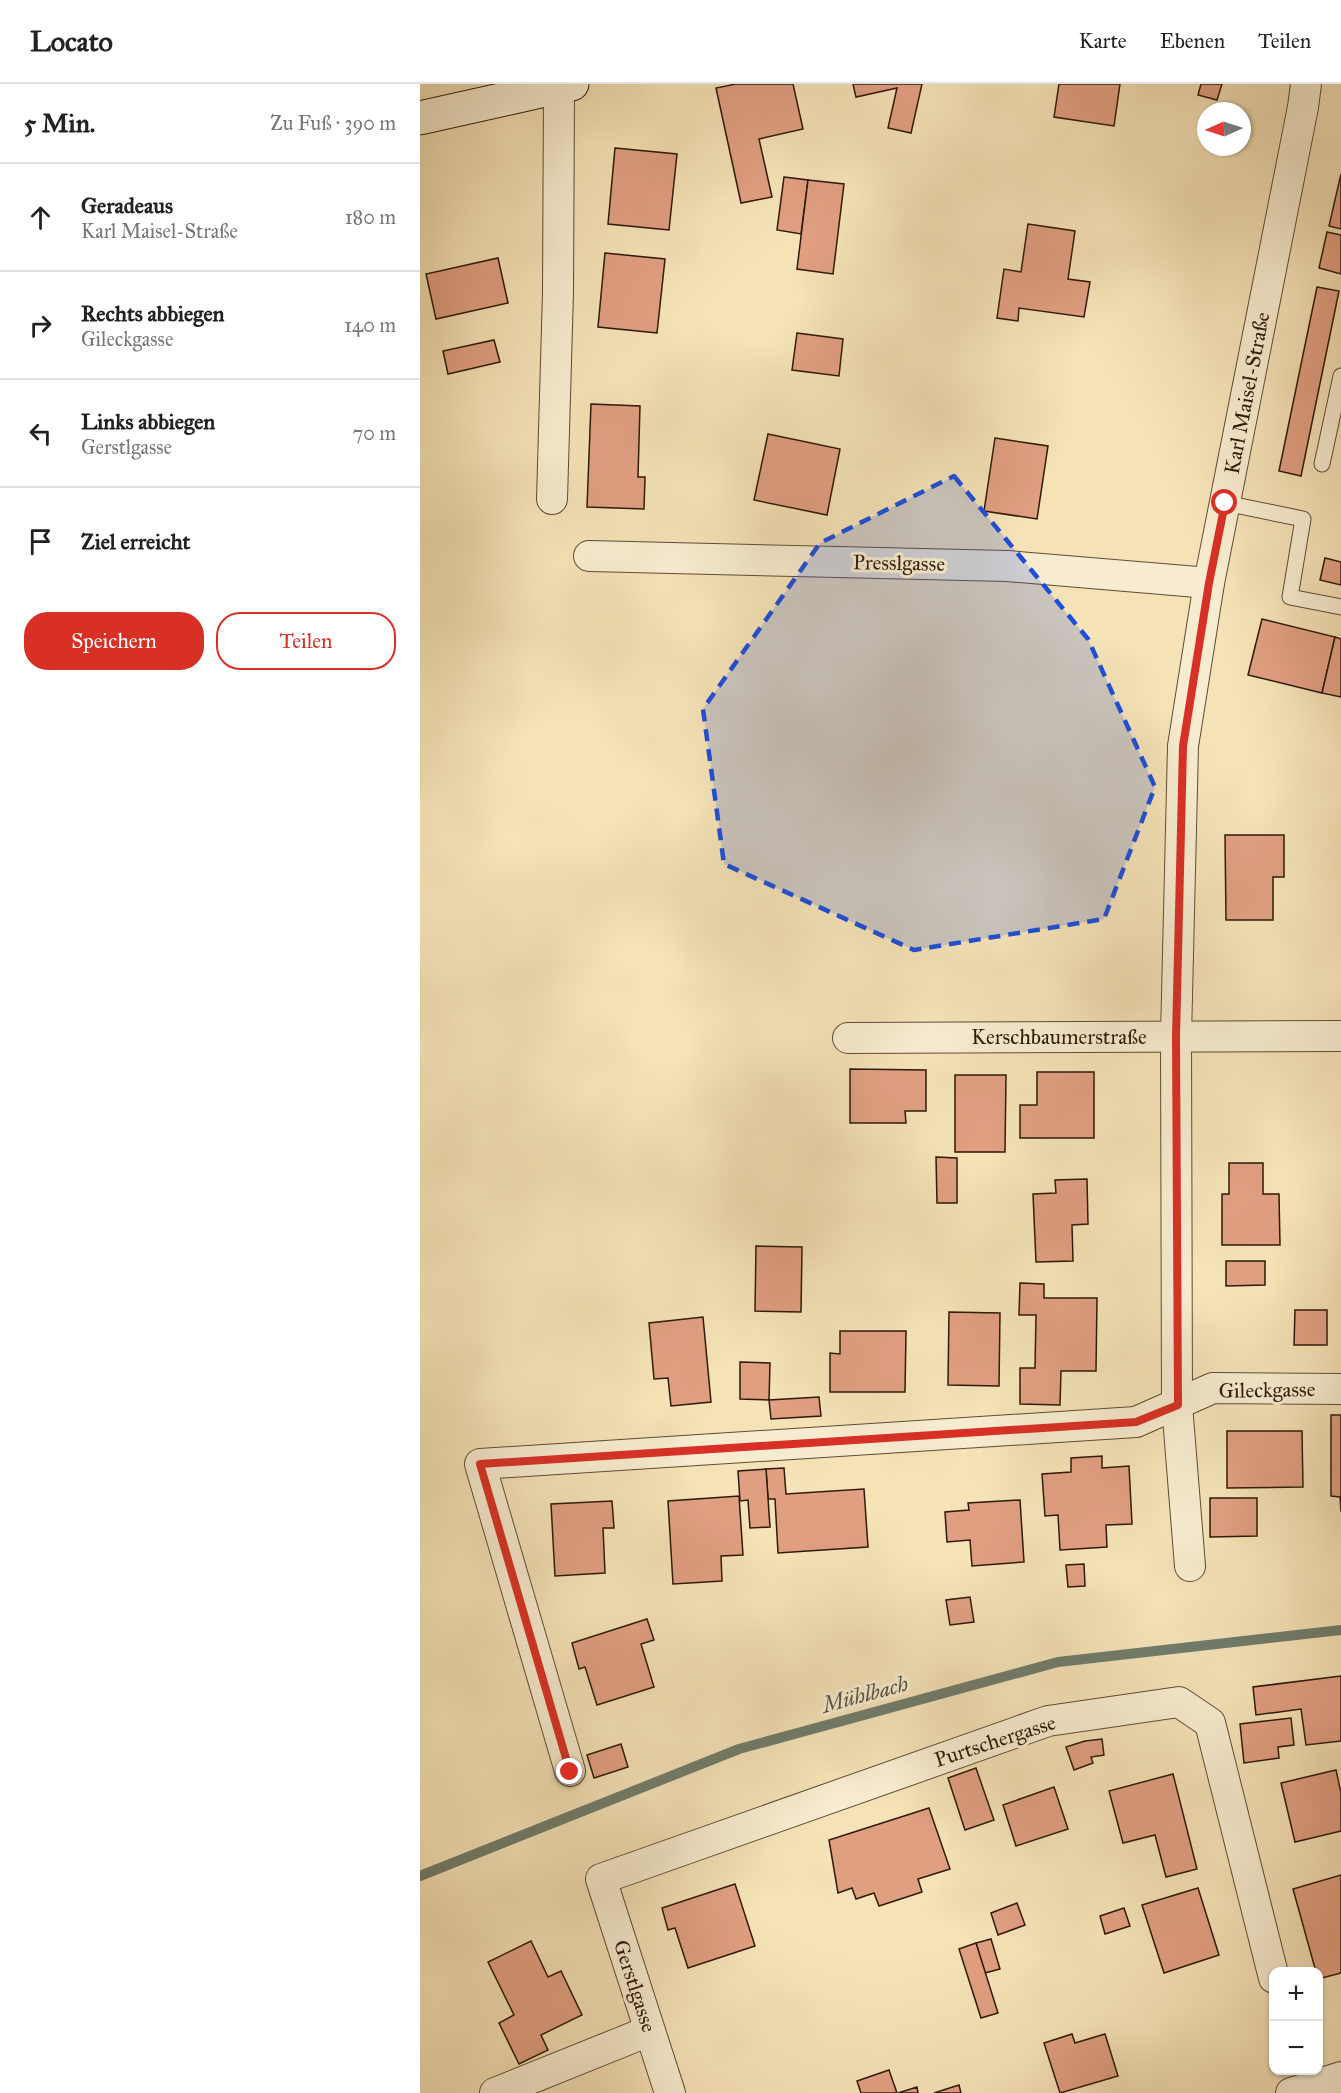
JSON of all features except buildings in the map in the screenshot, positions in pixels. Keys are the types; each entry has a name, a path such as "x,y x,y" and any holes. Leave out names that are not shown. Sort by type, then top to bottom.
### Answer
{"main road":[{"path":"420,118 565,85"}],"street":[{"name":"Karl Maisel-Straße","path":"1190,1566 1178,1405 1176,1037 1183,746 1209,583 1306,84"},
{"path":"552,499 565,85"},
{"name":"Presslgasse","path":"589,556 1007,566 1209,583"},
{"name":"Kerschbaumerstraße","path":"848,1038 1341,1036"},
{"name":"Gileckgasse","path":"570,1772 480,1464 1136,1422 1213,1388 1341,1389"},
{"name":"Purtschergasse","path":"602,1879 1048,1721 1179,1702 1210,1723 1271,1967"},
{"name":"Gerstlgasse","path":"602,1879 670,2093"},
{"path":"495,2093 650,2031"},
{"path":"1298,2087 1341,2077"}],"lane":[{"path":"1322,464 1341,375"},
{"path":"1225,503 1303,519 1290,597 1341,607"}],"highlighted area":[{"path":"954,476 1088,639 1155,787 1104,919 914,950 724,864 703,709 820,543"}],"waterway":[{"name":"Mühlbach","path":"420,1876 739,1749 1058,1662 1341,1630"}],"route":[{"path":"570,1772 480,1464 1136,1422 1178,1405 1176,1037 1183,746 1209,583 1225,503"}]}
